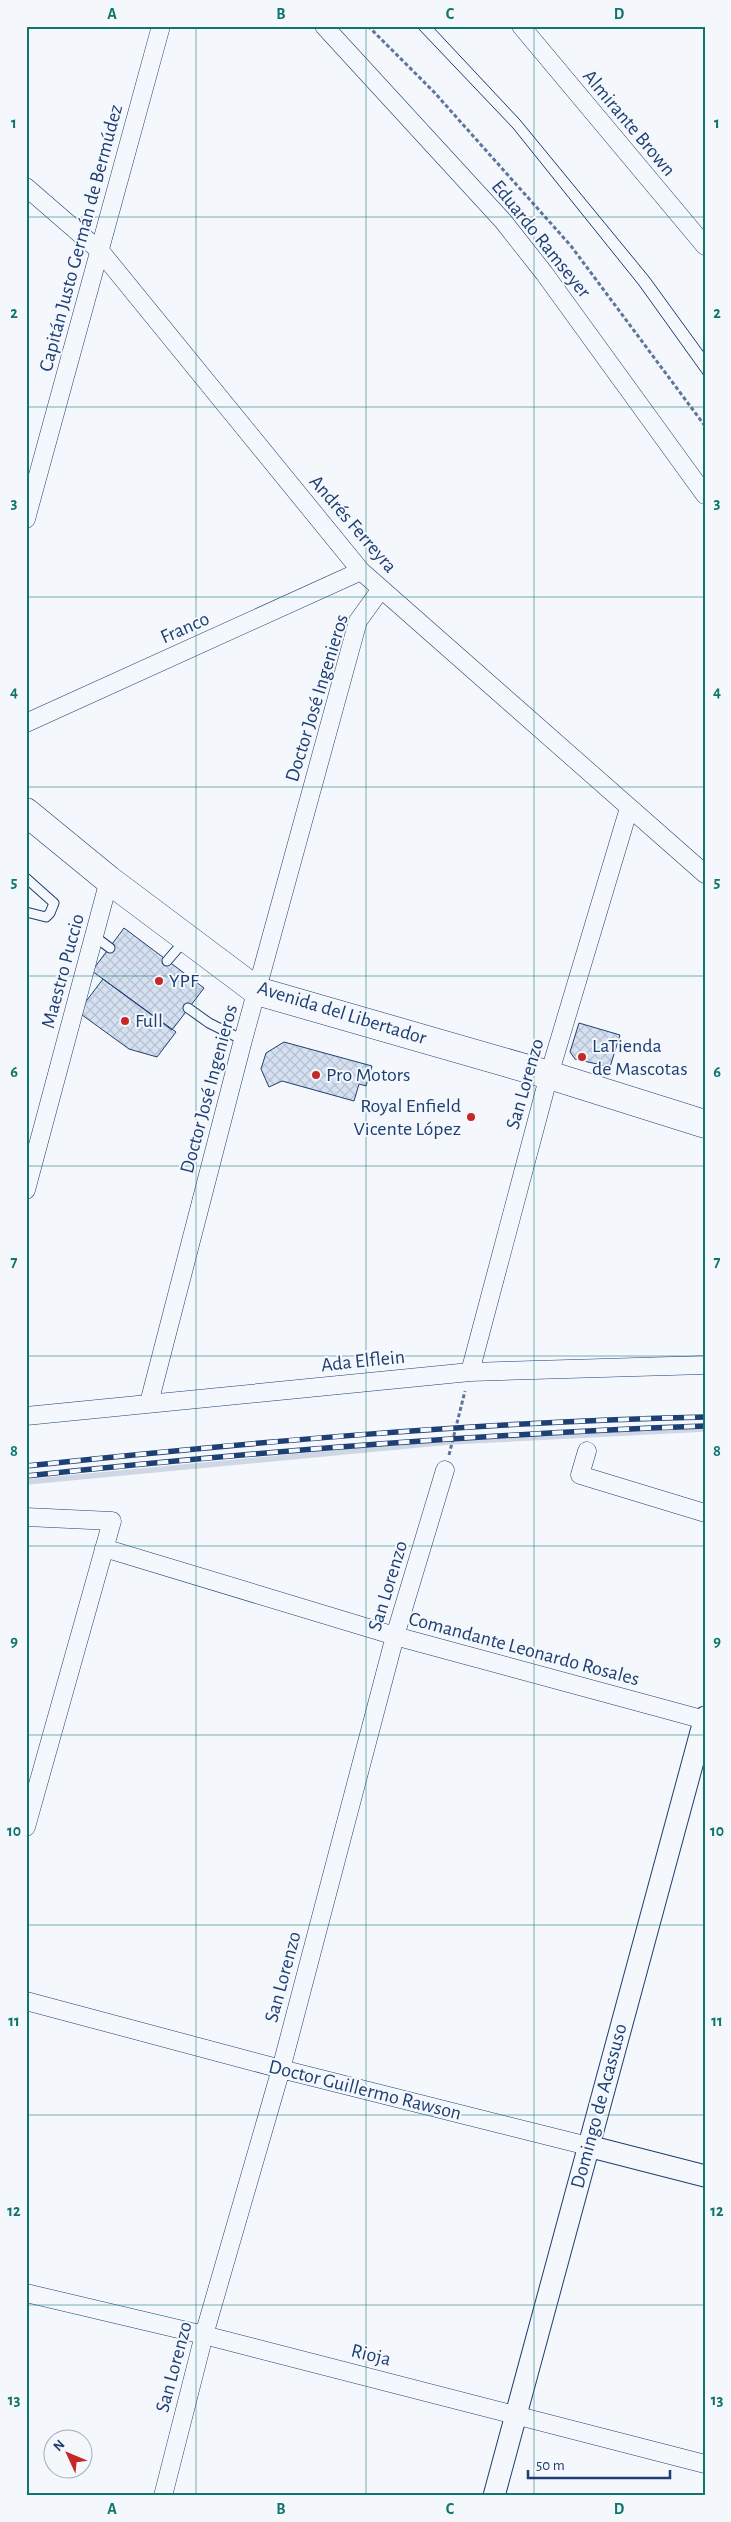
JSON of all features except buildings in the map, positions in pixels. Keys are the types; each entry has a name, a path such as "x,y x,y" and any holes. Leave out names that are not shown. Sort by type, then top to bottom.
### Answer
{"main road":[{"name":"Avenida del Libertador","path":"26,812 109,880 257,991 549,1075 705,1124"}],"street":[{"name":"Capitán Justo Germán de Bermúdez","path":"26,519 101,252 161,26"},
{"name":"Eduardo Ramseyer","path":"324,26 503,221 544,273 705,494"},
{"name":"Almirante Brown","path":"521,26 705,246"},
{"name":"Andrés Ferreyra","path":"26,187 101,252 361,571 705,874"},
{"name":"Franco","path":"26,723 361,571"},
{"name":"Doctor José Ingenieros","path":"149,1403 243,1040 358,621 381,589"},
{"name":"San Lorenzo","path":"470,1372 549,1075 629,808"},
{"name":"Maestro Puccio","path":"26,1190 109,880"},
{"name":"Ada Elflein","path":"26,1416 470,1372 705,1365"},
{"path":"586,1451 580,1475 705,1514"},
{"name":"San Lorenzo","path":"163,2496 204,2335 281,2069 395,1636 445,1470"},
{"path":"26,1517 112,1521 26,1827"},
{"name":"Comandante Leonardo Rosales","path":"104,1548 395,1636 705,1719"},
{"name":"Domingo de Acassuso","path":"494,2496 705,1719"},
{"name":"Doctor Guillermo Rawson","path":"26,2001 281,2069 705,2176"},
{"name":"Rioja","path":"26,2293 204,2335 705,2464"}],"lane":[{"path":"26,878 54,903 50,913 46,916 26,912"},
{"path":"94,936 110,948"},
{"path":"167,961 186,938"},
{"path":"188,1008 209,1023 243,1040"}],"path":[{"path":"368,26 434,92 571,246 705,426"},
{"path":"445,1470 470,1372"}],"waterway":[{"path":"26,1482 449,1442 705,1429"}],"tram line":[{"path":"416,26 513,128 639,285 705,377"},
{"path":"432,26 520,120 649,277 705,354"}],"railway":[{"path":"26,1466 365,1434 535,1423 705,1417"},
{"path":"26,1476 365,1445 620,1429 705,1426"}],"place":[{"name":"YPF","path":"159,981"},
{"name":"Full","path":"125,1021"},
{"name":"LaTienda de Mascotas","path":"582,1057"},
{"name":"Pro Motors","path":"316,1075"},
{"name":"Royal Enfield Vicente López","path":"471,1117"}]}
